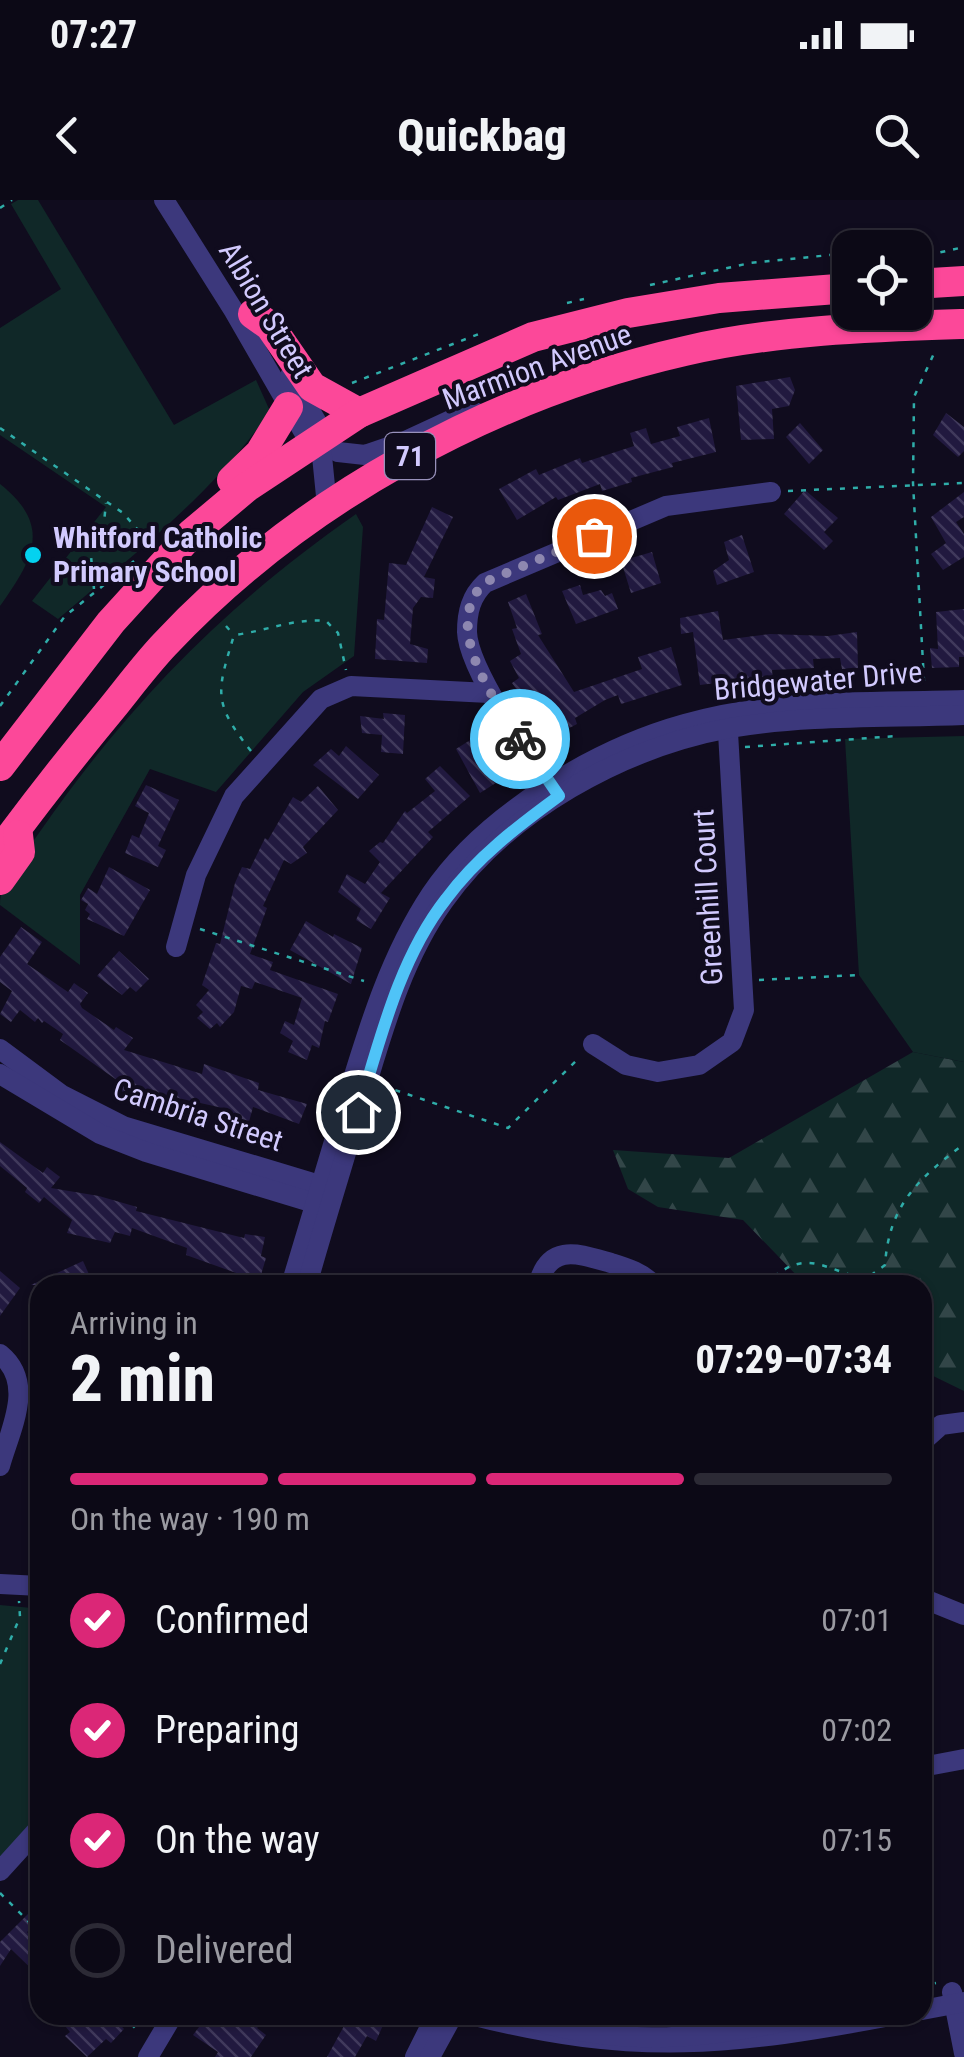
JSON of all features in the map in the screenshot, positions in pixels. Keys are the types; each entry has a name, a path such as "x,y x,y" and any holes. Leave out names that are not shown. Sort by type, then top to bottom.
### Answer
{"highway":[{"name":"Marmion Avenue","path":"0,766 111,622 191,534 247,487 359,413 533,337 628,313 718,298 832,289"},
{"path":"253,314 270,326 302,377 359,413"},
{"name":"Marmion Avenue","path":"9,839 165,644 258,558 328,506 404,460 486,416 686,351 786,336 956,324"},
{"path":"191,534 191,516 260,453 288,407"},
{"path":"0,880 20,852 9,839"}],"street":[{"name":"Albion Street","path":"164,200 234,310 302,432 319,441"},
{"name":"Albion Street","path":"180,200 319,426 328,506"},
{"path":"319,441 338,452 364,456 470,411 486,416"},
{"path":"555,790 489,692 467,635 472,595 485,582 666,506 772,492"},
{"path":"176,947 196,874 234,796 321,698 351,686 489,692"},
{"name":"Bridgewater Drive","path":"309,1275 325,1196 383,987 415,921 445,876 489,832 555,790 640,754 818,705 964,700"},
{"name":"Bridgewater Drive","path":"729,731 797,720 964,715"},
{"name":"Greenhill Court","path":"593,1044 626,1065 658,1072 699,1065 732,1042 744,1010 729,731"},
{"name":"Bridgewater Drive","path":"295,1275 368,1082 396,992 444,901 486,854 555,790"},
{"name":"Cambria Street","path":"0,1050 62,1094 123,1126 325,1196"},
{"name":"Cambria Street","path":"0,1074 100,1134 146,1152 325,1196"},
{"path":"542,1275 556,1258 576,1252 642,1275"},
{"path":"0,1354 12,1366 20,1392 0,1466"},
{"path":"932,1433 941,1425 964,1422"},
{"path":"932,1602 964,1615"},
{"path":"932,1765 964,1759"},
{"path":"0,1870 30,1838"},
{"path":"932,1996 958,1997"},
{"path":"932,2006 958,1997"},
{"path":"958,1997 964,2052"},
{"path":"150,2051 167,2025"},
{"path":"415,2057 431,2025"},
{"path":"430,2057 448,2025"},
{"path":"501,2025 563,2046 658,2055 712,2051 845,2025"},
{"path":"558,2025 607,2036 663,2038 710,2036 767,2025"}],"path":[{"path":"0,208 12,200"},
{"path":"932,254 964,247"},
{"path":"924,690 913,483 914,397 956,324"},
{"path":"0,428 123,513 145,538"},
{"path":"772,492 964,483"},
{"path":"94,592 90,545 103,532 106,501"},
{"path":"0,706 65,616 136,559"},
{"path":"234,635 302,618 326,620 338,633 351,686"},
{"path":"226,626 234,635"},
{"path":"234,635 219,684 224,716 262,763"},
{"path":"729,731 904,736"},
{"path":"185,924 383,987"},
{"path":"742,981 859,974"},
{"path":"368,1082 508,1128 593,1044"},
{"path":"872,1275 885,1266 887,1239 900,1204 918,1183 964,1144"},
{"path":"777,1275 791,1264 814,1261 847,1275"},
{"path":"0,1664 20,1617 9,1584"},
{"path":"0,1892 30,1923"},
{"path":"130,2025 150,2051"}],"green space":[{"path":"38,200 174,425 256,380 270,411 198,496 58,619 32,601 106,507 0,435 0,328 61,289 11,204"},
{"path":"0,484 27,514 32,543 21,573 0,606"},
{"path":"356,514 363,527 354,656 303,692 216,792 150,769 80,895 80,965 0,905 4,885 20,858 108,741 145,699 183,658 265,583"},
{"path":"964,736 964,1062 913,1052 859,975 845,739"},
{"path":"913,1052 964,1062 964,1391 932,1375 932,1275 796,1275 743,1220 658,1207 628,1189 613,1150 729,1158"},
{"path":"0,1605 30,1608 30,1824 0,1858"}],"building":[{"path":"790,377 795,390 789,406 772,409 774,439 741,440 736,386"},
{"path":"946,413 964,427 964,451 958,457 933,435"},
{"path":"709,418 716,452 672,463 673,467 631,478 632,482 602,491 600,484 558,500 556,497 517,520 499,489 536,469 539,475 580,458 582,463 634,446 630,433 646,428 651,444 680,436 677,427"},
{"path":"800,423 823,450 809,464 786,437"},
{"path":"805,490 838,518 824,532 833,541 824,550 784,514"},
{"path":"964,492 964,517 956,522 964,534 964,557 943,570 931,554 946,543 931,517"},
{"path":"432,507 453,517 424,577 435,579 433,598 421,597 413,608 410,644 428,649 427,663 375,659 377,619 384,620 389,563 406,565"},
{"path":"742,535 754,572 717,585 713,571 729,560 724,542"},
{"path":"652,552 661,583 631,593 621,561"},
{"path":"580,585 583,595 601,590 605,596 612,593 618,609 576,624 562,591"},
{"path":"526,594 542,634 538,635 574,692 642,669 638,657 671,647 682,685 621,704 618,695 575,718 577,724 560,733 556,727 550,732 533,697 525,702 512,683 519,678 510,661 521,654 508,602"},
{"path":"964,609 964,657 959,657 959,667 932,668 930,648 938,649 936,612"},
{"path":"718,611 723,640 770,634 828,636 857,632 858,668 842,669 840,658 813,659 814,668 772,670 773,681 740,686 740,680 700,685 693,632 681,634 680,618"},
{"path":"383,713 405,715 403,754 381,752 382,735 362,733 360,716 384,719"},
{"path":"483,732 510,774 480,793 456,749"},
{"path":"346,746 379,775 358,799 313,765 331,749 339,756"},
{"path":"440,766 470,796 428,832 433,837 381,893 390,898 371,929 356,920 361,909 338,892 347,874 365,884 380,862 369,851 383,843 405,811 435,791 425,779"},
{"path":"146,785 179,800 158,846 166,850 158,867 125,853 132,835 139,838 149,813 135,806"},
{"path":"318,786 338,810 303,847 307,853 291,864 284,860 263,906 267,908 250,954 273,962 270,970 338,994 328,1022 325,1021 319,1048 312,1045 307,1060 288,1052 293,1041 280,1033 285,1021 294,1025 302,998 255,982 252,989 241,986 234,1012 220,1027 217,1023 210,1029 197,1018 203,1012 196,1005 209,990 202,985 216,943 220,944 242,867 250,869 265,838 268,840 293,797 301,802"},
{"path":"109,867 150,890 124,936 87,919 88,904 81,900 88,888 97,894"},
{"path":"306,921 362,948 351,984 290,950"},
{"path":"21,927 42,942 27,964 68,992 74,983 88,993 80,1004 82,1008 133,1038 124,1050 202,1074 204,1064 259,1083 258,1090 307,1104 299,1124 253,1107 246,1133 223,1124 227,1109 169,1096 166,1107 118,1090 121,1083 60,1040 63,1034 44,1021 38,1018 35,1022 20,1010 11,1022 0,1014 12,991 0,982 0,957"},
{"path":"119,951 149,979 136,992 130,987 122,995 97,976"},
{"path":"0,1142 43,1173 47,1167 60,1177 51,1188 99,1196 137,1207 136,1211 244,1238 245,1234 265,1237 261,1256 266,1258 261,1275 239,1275 186,1255 187,1248 132,1228 130,1236 115,1232 110,1243 67,1233 72,1220 44,1197 39,1203 0,1166"},
{"path":"83,1261 89,1275 53,1275"},
{"path":"0,1271 20,1288 0,1316"},
{"path":"30,1912 27,1932 30,1967 11,1949 0,1966 0,1942"},
{"path":"64,2025 120,2025 124,2029 111,2043 106,2039 87,2057 65,2036 70,2032"},
{"path":"200,2025 260,2025 257,2028 266,2035 251,2057 215,2057 218,2052 193,2035"},
{"path":"345,2025 383,2025 376,2041 367,2036 355,2057 327,2057"}],"way so far":[{"path":"520,739 489,692 467,635 472,595 485,582 594,536"}],"place":[{"name":"Whitford Catholic Primary School","path":"33,555"}],"route":[{"path":"358,1112 396,992 444,901 486,854 559,796 520,739"}]}
